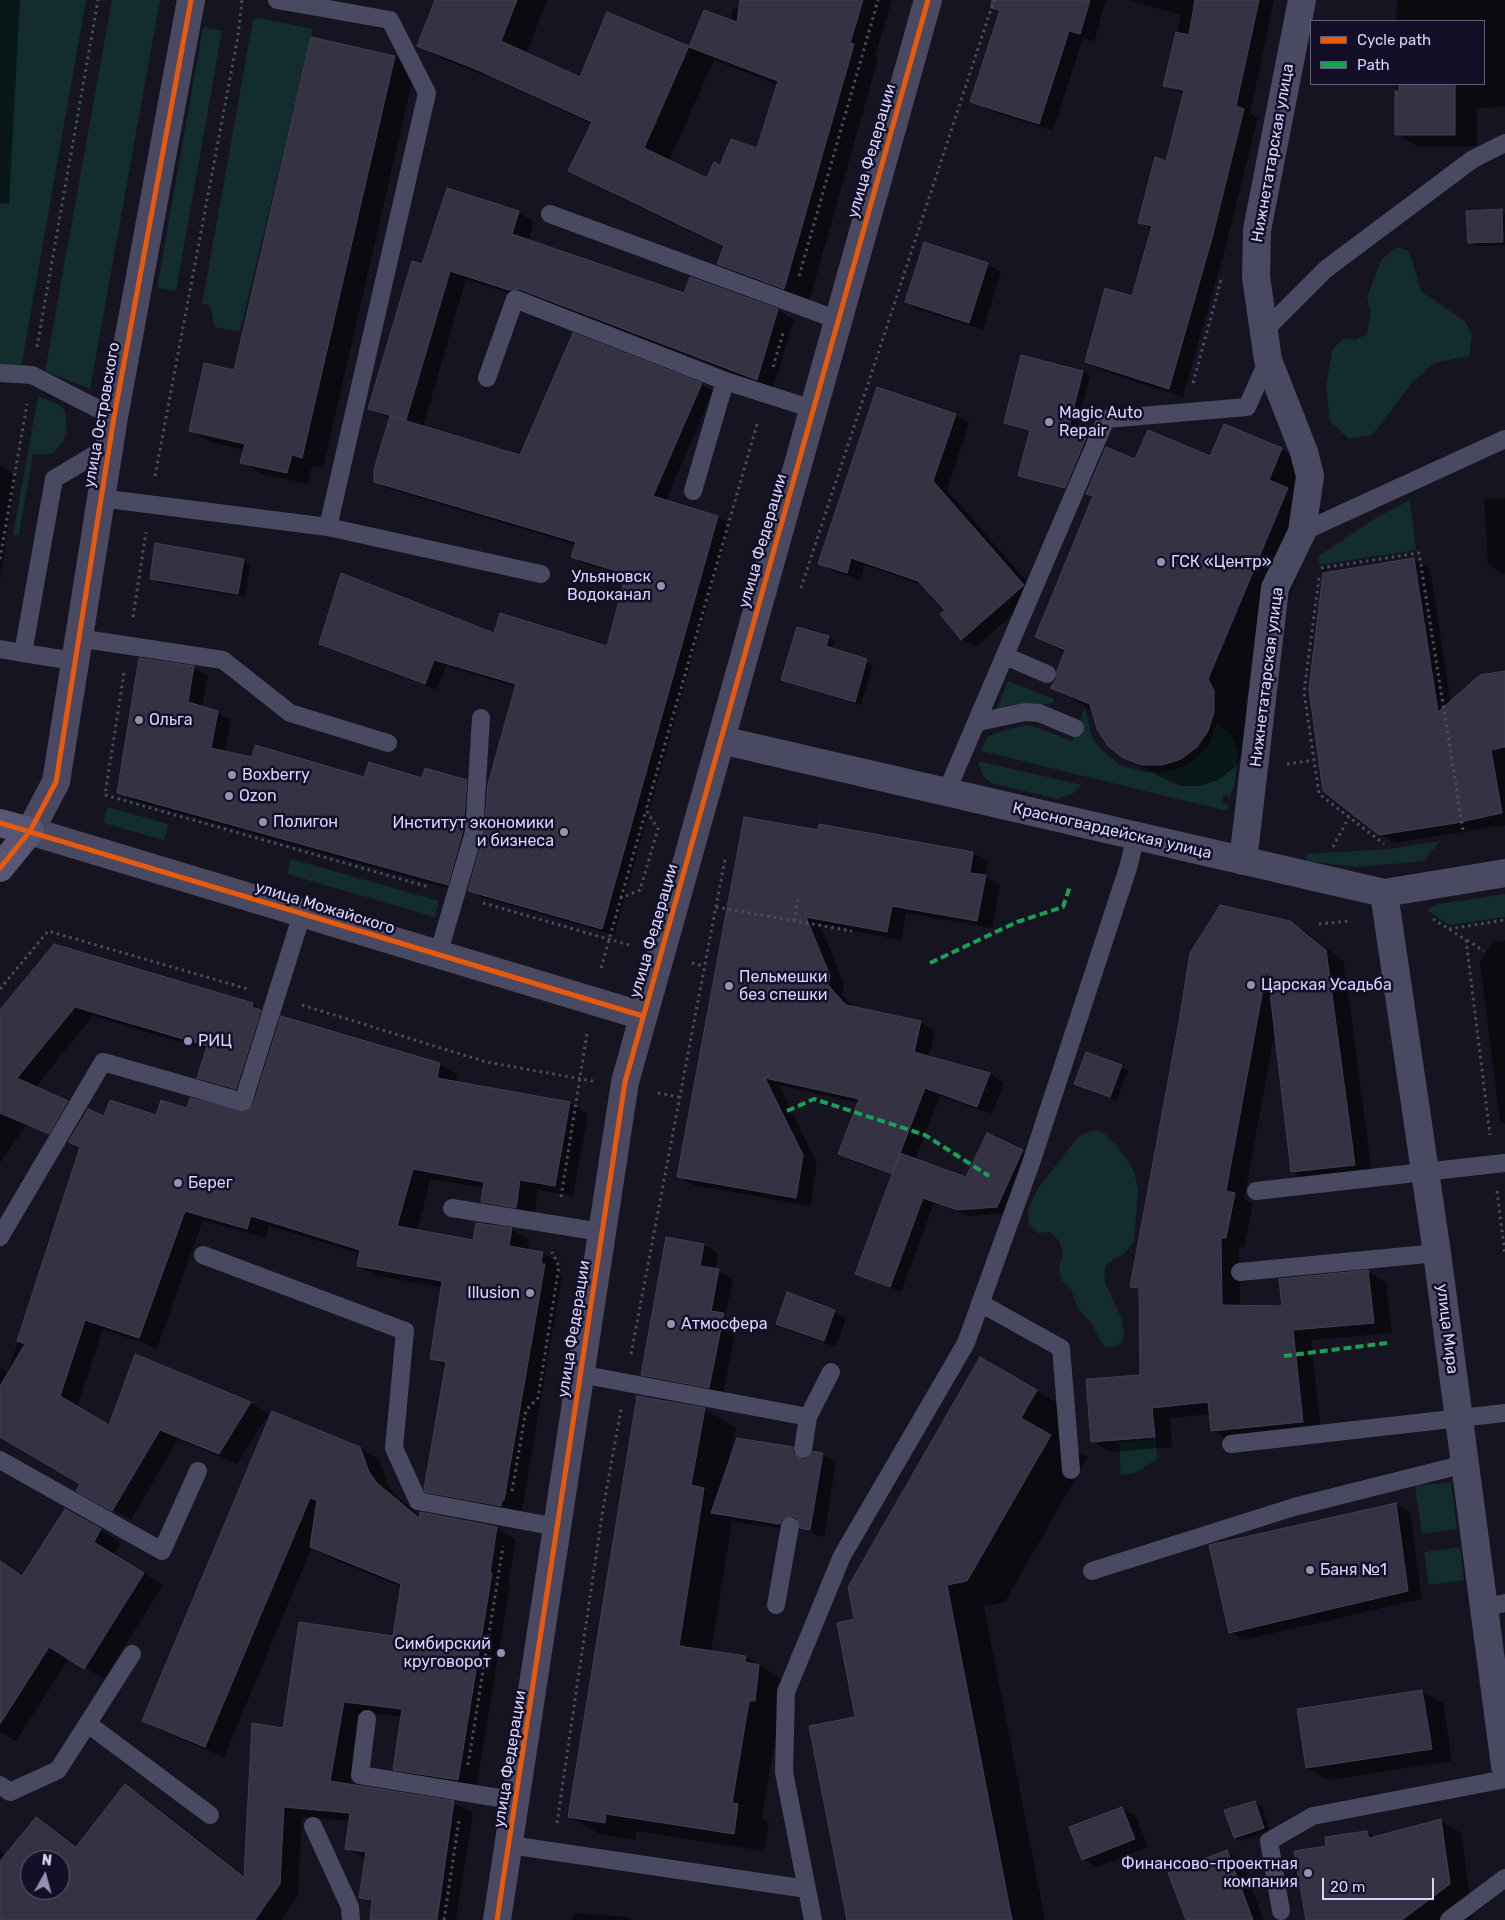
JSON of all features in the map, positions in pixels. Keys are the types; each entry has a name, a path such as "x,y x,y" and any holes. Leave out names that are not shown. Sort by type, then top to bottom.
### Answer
{"street":[{"name":"улица Островского","path":"30,831 56,782 100,498 191,0"},
{"name":"улица Федерации","path":"497,1920 517,1801 625,1082 928,0"},
{"name":"Нижнетатарская улица","path":"1243,861 1276,588 1302,532 1310,476 1304,452 1268,360 1256,277 1257,230 1302,0"},
{"name":"Красногвардейская улица","path":"721,740 1384,894 1505,874"},
{"name":"улица Можайского","path":"0,822 643,1016"},
{"path":"0,868 30,831"},
{"name":"улица Мира","path":"1384,894 1437,1253 1465,1464 1494,1606 1505,1766"}],"lane":[{"path":"277,0 390,20 427,93 328,527"},
{"path":"1265,330 1326,269 1472,159 1505,143"},
{"path":"550,214 838,320"},
{"path":"487,378 515,299 726,381 813,409"},
{"path":"946,792 978,722 1106,418 1247,407 1268,360"},
{"path":"0,373 32,375 114,418"},
{"path":"693,491 726,381"},
{"path":"1302,532 1505,439"},
{"path":"23,653 54,479 109,446"},
{"path":"100,498 328,527 541,574"},
{"path":"0,649 23,653 128,646 223,660 290,713 388,743"},
{"path":"1006,656 1047,674"},
{"path":"978,722 1025,712 1039,713 1075,728"},
{"path":"438,954 474,832 481,718"},
{"path":"813,1920 784,1772 786,1692 842,1556 966,1343 1031,1163 1128,868 1136,836"},
{"path":"0,1237 104,1062 243,1102 302,914"},
{"path":"1256,1191 1504,1163"},
{"path":"452,1208 601,1232"},
{"path":"1240,1272 1437,1253"},
{"path":"203,1255 405,1331 394,1448 418,1501 557,1527"},
{"path":"980,1303 1061,1348 1071,1470"},
{"path":"803,1449 808,1417 831,1372"},
{"path":"580,1374 808,1417"},
{"path":"1231,1444 1505,1413"},
{"path":"0,1460 162,1550 198,1471"},
{"path":"1092,1571 1294,1507 1465,1464"},
{"path":"776,1605 790,1526"},
{"path":"0,1785 10,1792 58,1770 132,1654"},
{"path":"368,1719 360,1775 517,1801"},
{"path":"88,1724 210,1816"},
{"path":"1281,1910 1269,1841 1313,1816 1505,1779"},
{"path":"313,1826 350,1908 351,1920"},
{"path":"510,1845 807,1889"},
{"path":"1449,1920 1505,1878"}],"path":[{"path":"0,559 98,0"},
{"path":"242,0 236,46 150,504 105,795 660,954"},
{"path":"0,988 48,930 486,1062 580,1079 593,1001 609,940 878,0"},
{"path":"800,592 994,0"},
{"path":"1384,844 1319,794 1304,692 1320,568 1419,552 1463,830"},
{"path":"1282,765 1314,760"},
{"path":"621,898 640,890 658,829 646,810"},
{"path":"1333,847 1349,817"},
{"path":"557,1824 602,1515 625,1383 726,852"},
{"path":"794,921 798,899"},
{"path":"716,907 852,931"},
{"path":"1484,951 1448,929 1505,920"},
{"path":"1466,940 1491,1140"},
{"path":"1501,1220 1505,1255"}],"green space":[{"path":"0,0 86,0 21,368 0,367"},
{"path":"112,0 160,0 90,389 45,371"},
{"path":"260,18 313,29 240,332 215,327 210,305 202,304 253,20"},
{"path":"203,27 222,31 176,291 157,288"},
{"path":"1397,247 1409,251 1421,291 1465,321 1472,334 1469,356 1434,363 1412,383 1372,435 1349,439 1330,421 1326,387 1332,351 1343,338 1355,340 1367,334 1371,313 1367,297 1381,260"},
{"path":"38,396 60,405 65,411 67,431 64,440 53,453 44,455 33,454 19,535 13,535"},
{"path":"1410,500 1416,550 1319,565 1319,556 1374,519"},
{"path":"1008,681 1054,699 1053,703 998,711 997,708"},
{"path":"1085,707 1092,738 1100,748 1120,765 1145,772 1160,773 1191,763 1208,747 1217,723 1231,735 1237,750 1235,781 1230,797 1224,795 1222,802 1229,804 1227,811 981,751 987,738 995,733 1025,725 1036,727 1072,741"},
{"path":"978,761 1082,785 1072,794 1057,799 991,783 983,776"},
{"path":"108,807 168,824 164,840 103,823"},
{"path":"1440,841 1424,861 1359,867 1306,861 1306,854 1388,849"},
{"path":"291,859 439,901 435,917 287,874"},
{"path":"1505,894 1505,917 1449,925 1427,910 1438,904"},
{"path":"1097,1130 1104,1133 1117,1145 1134,1171 1138,1190 1134,1241 1125,1253 1107,1264 1104,1271 1105,1282 1122,1320 1124,1332 1123,1341 1114,1347 1106,1347 1101,1342 1092,1324 1077,1307 1071,1289 1062,1281 1059,1268 1063,1253 1059,1241 1050,1232 1038,1233 1029,1224 1028,1209 1039,1187 1078,1137 1084,1133"},
{"path":"1156,1439 1157,1459 1135,1473 1121,1475 1119,1442"},
{"path":"1451,1482 1457,1529 1422,1534 1415,1486"},
{"path":"1460,1547 1464,1580 1429,1585 1424,1552"}],"building":[{"path":"435,0 517,0 501,41 580,77 607,12 689,46 644,148 707,178 714,162 720,165 731,139 757,148 778,81 689,47 704,10 737,22 740,0 863,0 850,43 854,44 784,289 717,264 724,246 568,171 592,122 473,68 417,46"},
{"path":"992,0 1090,0 1080,34 1069,31 1039,124 970,102 1000,10 991,8"},
{"path":"1195,0 1259,0 1236,106 1244,109 1212,238 1169,389 1085,362 1105,288 1132,296 1152,226 1138,223 1155,157 1166,161 1184,90 1163,86 1176,32 1189,35"},
{"path":"311,37 395,56 302,458 292,455 287,473 240,463 245,444 189,431 204,363 234,370"},
{"path":"1399,85 1455,85 1455,135 1395,135 1395,91 1399,91"},
{"path":"447,188 519,211 512,234 684,293 690,277 778,309 757,380 519,289 509,290 450,271 406,420 368,409 412,261 422,264"},
{"path":"1502,209 1503,242 1468,243 1466,211"},
{"path":"924,242 988,263 969,323 905,302"},
{"path":"573,333 702,383 653,496 718,516 602,929 468,891 484,835 488,784 516,684 434,660 425,684 319,644 341,573 494,633 500,613 607,646 626,574 571,557 576,542 374,482 374,469 390,416 520,455"},
{"path":"1021,355 1083,371 1068,431 1086,438 1065,488 1018,476 1030,430 1004,423"},
{"path":"877,387 956,414 933,481 1024,585 961,640 940,614 945,610 918,581 851,558 847,573 818,564"},
{"name":"ГСК «Центр»","path":"1224,424 1282,448 1269,480 1288,488 1208,679 1214,691 1214,712 1208,731 1197,747 1181,759 1162,765 1142,765 1123,758 1108,746 1097,729 1090,704 1050,688 1057,678 1057,671 1065,650 1035,637 1093,496 1086,494 1106,447 1135,459 1148,430 1210,456"},
{"path":"155,543 244,559 238,594 150,579"},
{"path":"1414,558 1438,712 1480,675 1505,671 1505,747 1491,750 1502,813 1456,823 1379,835 1323,791 1309,689 1323,573"},
{"path":"797,627 829,636 826,646 867,659 855,702 781,680"},
{"path":"139,658 194,666 188,702 218,711 211,748 252,757 255,745 364,777 369,762 422,778 425,768 467,780 463,830 448,885 117,793"},
{"path":"744,817 818,830 819,824 973,852 970,873 986,875 977,921 892,906 887,932 806,917 830,976 828,985 846,1005 921,1021 914,1052 990,1073 977,1107 925,1088 892,1174 838,1154 859,1099 765,1078 803,1155 796,1198 677,1177"},
{"path":"1220,905 1290,921 1326,950 1355,1165 1291,1172 1267,967 1226,1191 1235,1193 1226,1238 1221,1238 1222,1305 1282,1306 1279,1279 1368,1270 1374,1323 1293,1330 1303,1422 1211,1431 1208,1402 1152,1408 1155,1437 1091,1442 1086,1379 1140,1375 1139,1288 1130,1287 1190,953"},
{"path":"54,944 253,1003 252,1007 261,1010 236,1089 197,1078 207,1046 75,1007 17,1078 68,1101 49,1134 0,1113 0,1010"},
{"path":"281,1016 440,1063 437,1078 570,1102 555,1186 520,1180 516,1208 481,1202 484,1182 413,1169 397,1226 473,1240 476,1223 512,1228 509,1246 543,1252 541,1264 545,1264 504,1500 502,1500 501,1506 425,1492 424,1489 446,1362 430,1359 442,1281 357,1266 360,1250 251,1216 247,1229 185,1211 139,1338 85,1320 60,1396 109,1425 135,1354 251,1402 219,1454 160,1430 112,1511 76,1491 80,1484 0,1437 0,1386 25,1344 17,1341 80,1147 68,1142 88,1109 104,1116 110,1100 156,1115 161,1100 187,1108 190,1098 246,1112 253,1105"},
{"path":"1086,1052 1122,1065 1110,1097 1074,1084"},
{"path":"987,1133 1023,1150 997,1207 957,1210 923,1198 890,1287 855,1274 900,1153 966,1177"},
{"path":"666,1237 704,1244 700,1266 719,1269 711,1311 724,1313 709,1388 641,1375"},
{"path":"787,1292 835,1310 824,1341 776,1324"},
{"path":"980,1357 1037,1390 1021,1418 1051,1435 967,1581 947,1585 1012,1920 847,1920 809,1726 855,1717 837,1623 854,1619 848,1587"},
{"path":"637,1396 705,1408 691,1485 704,1488 679,1646 746,1656 745,1662 759,1665 755,1701 749,1701 732,1803 738,1804 734,1834 606,1814 605,1823 568,1817"},
{"path":"272,1411 360,1447 369,1472 377,1483 419,1518 420,1512 497,1527 490,1573 492,1573 458,1780 393,1770 402,1709 344,1702 330,1781 454,1801 437,1920 370,1920 372,1900 359,1898 366,1852 345,1849 350,1813 284,1807 280,1884 255,1920 0,1920 0,1861 36,1817 76,1847 125,1784 244,1877 252,1723 283,1728 299,1622 393,1636 401,1584 310,1547 317,1500 310,1498 205,1747 142,1721"},
{"path":"737,1438 793,1447 793,1453 801,1459 807,1459 813,1451 823,1453 810,1530 800,1528 797,1518 791,1516 782,1519 780,1524 711,1513"},
{"name":"Баня №1","path":"1396,1503 1408,1591 1229,1633 1209,1545"},
{"path":"65,1509 101,1529 94,1542 144,1573 84,1669 49,1647 0,1724 0,1561 22,1576"},
{"path":"1422,1690 1432,1749 1306,1768 1297,1709"},
{"path":"1255,1801 1264,1828 1234,1838 1224,1810"},
{"path":"1122,1807 1135,1839 1082,1860 1069,1827"},
{"path":"1441,1819 1450,1884 1402,1920 1306,1920 1294,1851 1326,1846 1325,1837 1367,1831 1369,1838"},
{"path":"1227,1850 1253,1920 1186,1920 1168,1873"}],"marked path":[{"path":"930,963 1017,922 1063,907 1070,886"},
{"path":"787,1111 814,1099 925,1135 989,1176"},
{"path":"1284,1356 1387,1343"}],"cycle path":[{"path":"0,868 30,831 56,782 114,417 191,0"},
{"path":"497,1920 625,1082 928,0"},
{"path":"0,823 643,1016"}],"place":[{"name":"Magic Auto Repair","path":"1049,422"},
{"name":"ГСК «Центр»","path":"1161,562"},
{"name":"Ульяновск Водоканал","path":"661,586"},
{"name":"Ольга","path":"139,720"},
{"name":"Boxberry","path":"232,775"},
{"name":"Ozon","path":"229,796"},
{"name":"Полигон","path":"263,822"},
{"name":"Институт экономики и бизнеса","path":"564,832"},
{"name":"Царская Усадьба","path":"1251,985"},
{"name":"Пельмешки без спешки","path":"729,986"},
{"name":"РИЦ","path":"188,1041"},
{"name":"Берег","path":"178,1183"},
{"name":"Illusion","path":"530,1293"},
{"name":"Атмосфера","path":"671,1324"},
{"name":"Баня №1","path":"1310,1570"},
{"name":"Симбирский круговорот","path":"501,1653"},
{"name":"Финансово-проектная компания","path":"1308,1873"}]}
